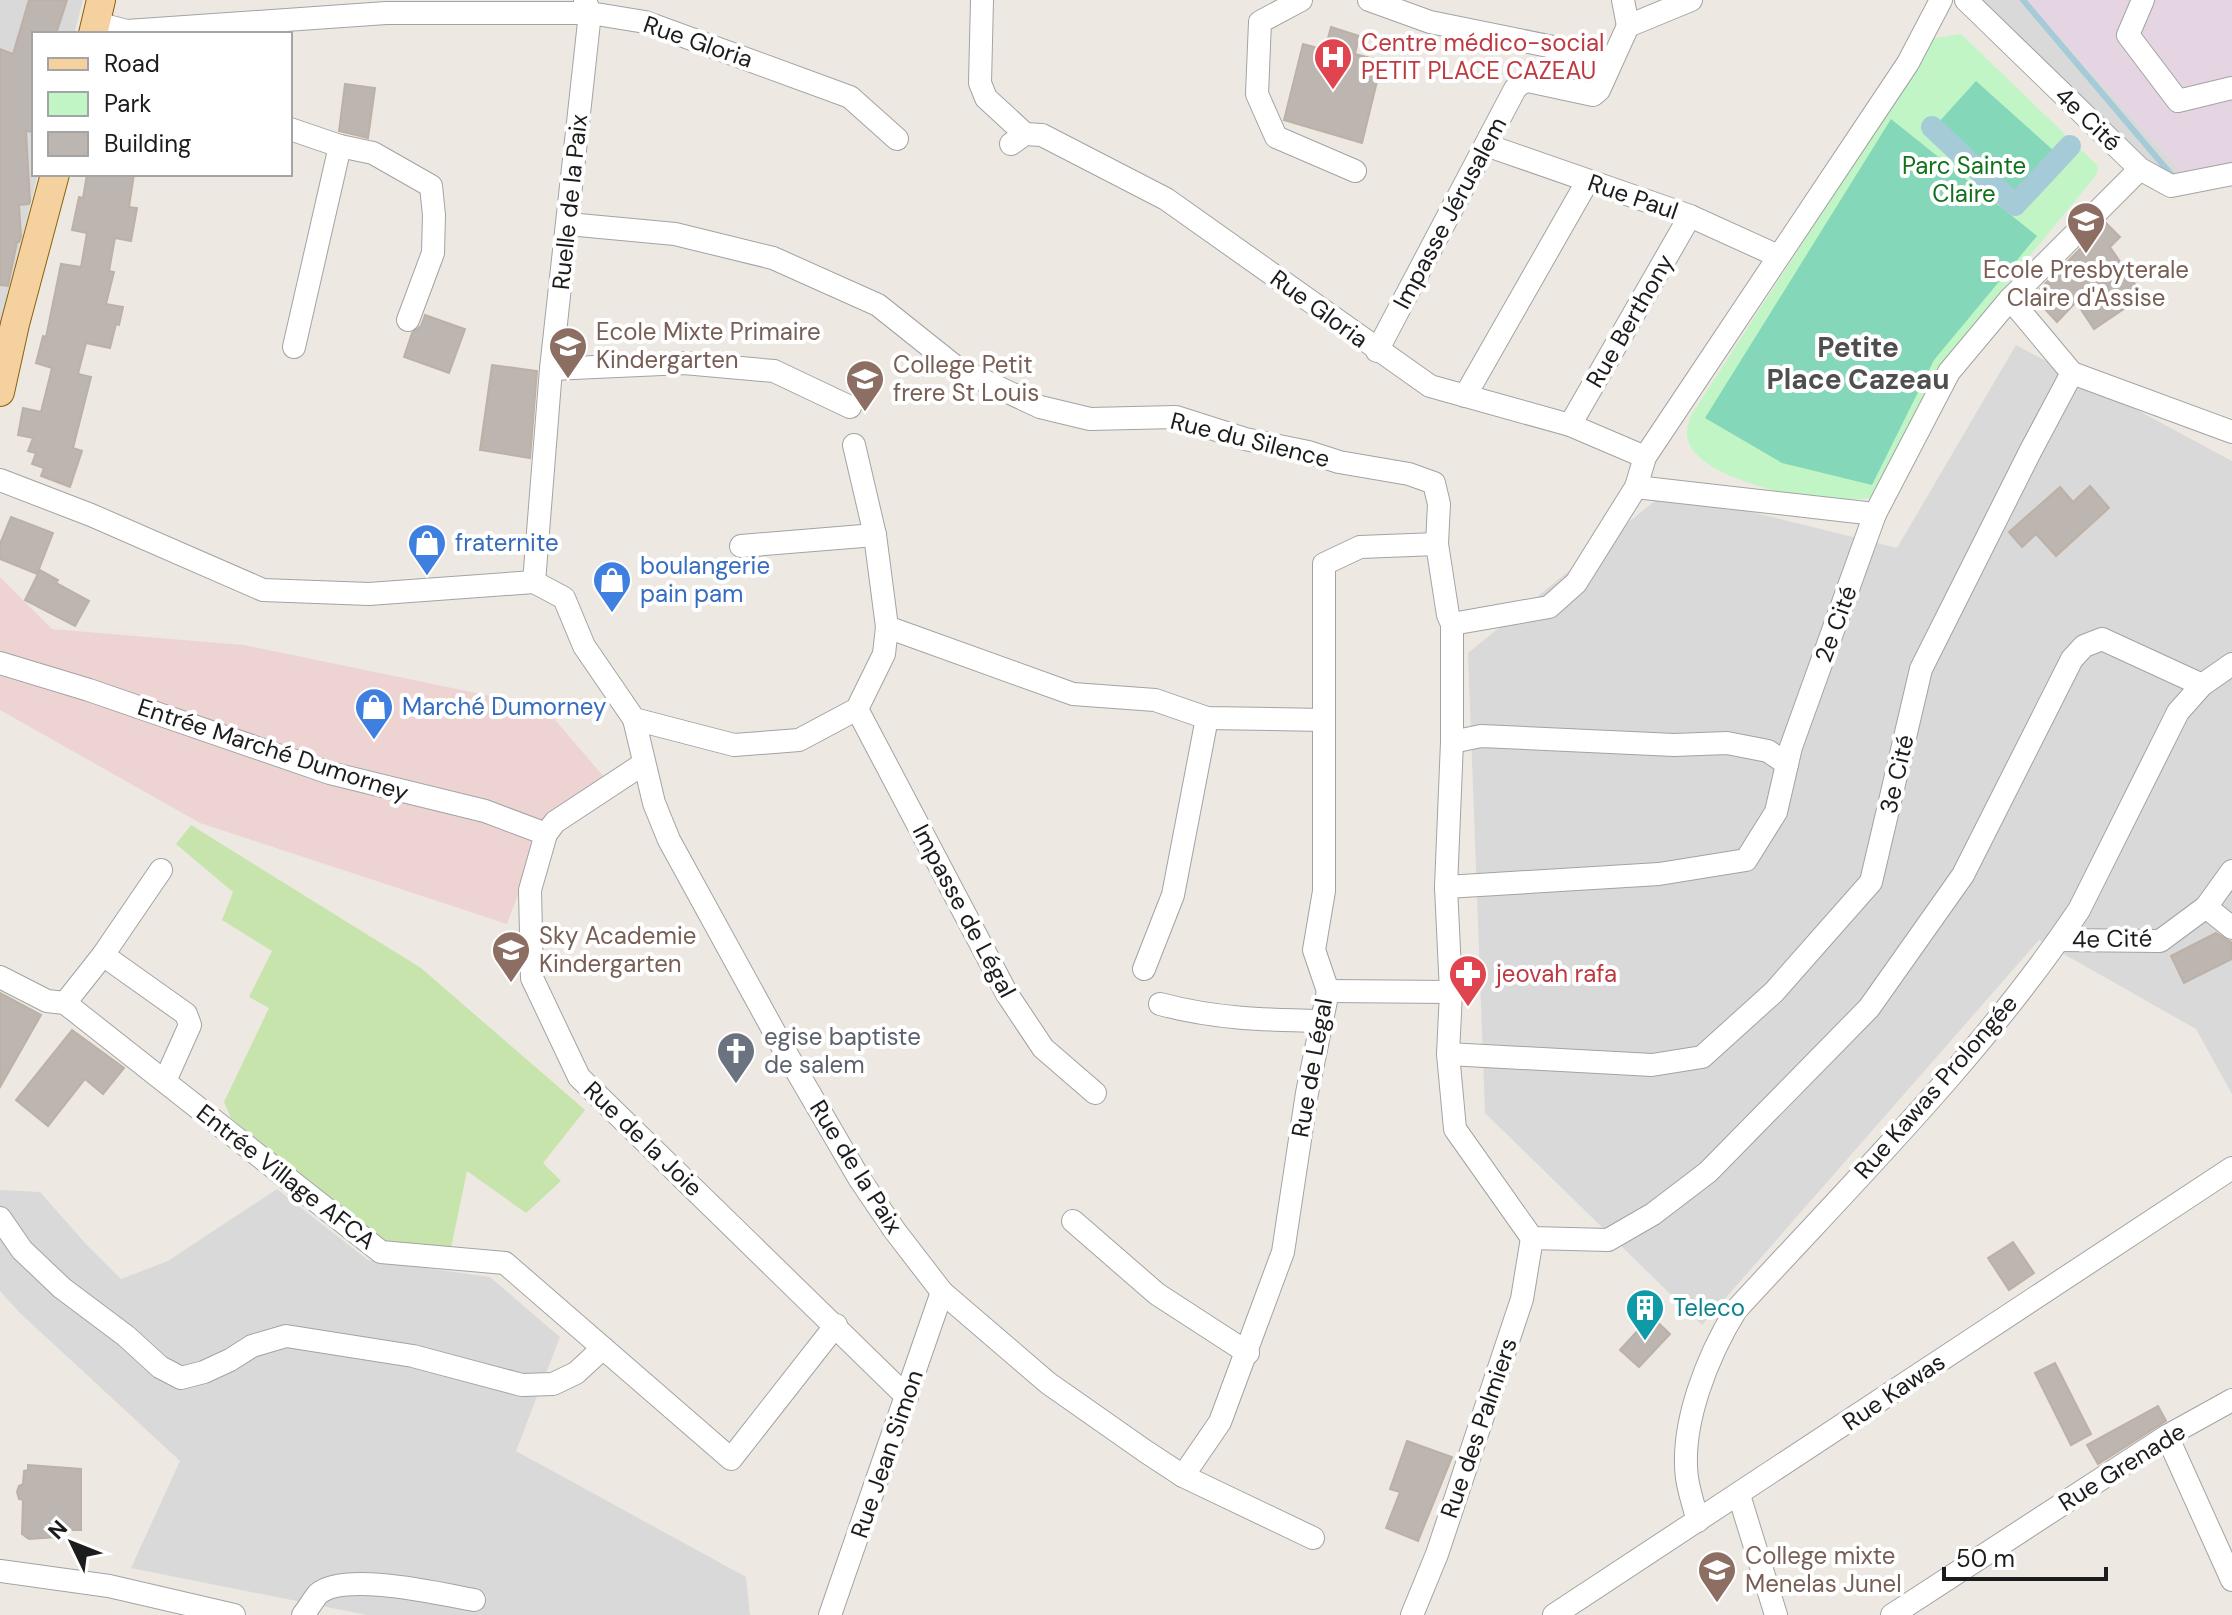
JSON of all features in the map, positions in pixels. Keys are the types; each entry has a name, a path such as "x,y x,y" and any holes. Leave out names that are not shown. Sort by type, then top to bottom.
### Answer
{"main road":[{"path":"0,392 7,322 54,176"}],"street":[{"name":"Rue Gloria","path":"982,0 980,83 986,98 1018,139 1042,135 1166,199 1430,386 1570,425 1645,457"},
{"path":"1301,0 1260,22 1257,94 1276,137 1355,171"},
{"path":"1369,0 1430,22 1612,59"},
{"path":"1623,0 1628,26 1691,0"},
{"path":"1450,620 1549,607 1576,583 1636,487 1645,457 1908,63 1941,0"},
{"name":"4e Cité","path":"1966,0 2140,169 2171,186 2232,174"},
{"path":"2143,0 2128,35 2178,101 2232,88"},
{"name":"Rue Gloria","path":"97,19 127,31 161,32 386,6 587,7 645,22 850,97 897,139"},
{"name":"Ruelle de la Paix","path":"534,582 551,369 568,224 587,7"},
{"name":"Impasse Jérusalem","path":"1377,351 1520,84 1528,81 1593,95 1599,90 1628,26"},
{"path":"292,130 340,146 373,153 431,186 433,253 408,320"},
{"name":"Rue Paul","path":"1486,145 1690,216 1778,256"},
{"path":"294,347 340,146"},
{"name":"2e Cité","path":"1446,887 1659,874 1746,860 1776,812 1787,764 1875,514 1949,372 2010,299 2140,169"},
{"path":"1465,396 1587,182"},
{"name":"Rue Berthony","path":"1570,425 1690,216"},
{"name":"Rue du Silence","path":"568,224 675,234 773,258 878,305 957,368 1040,407 1090,419 1176,417 1245,439 1421,478 1434,483 1439,504 1437,544"},
{"path":"2010,299 2072,373 2232,432"},
{"path":"551,369 684,363 774,371 850,407"},
{"name":"3e Cité","path":"1448,1054 1652,1065 1702,1057 1774,992 1871,882 1921,669 2072,373"},
{"path":"0,480 91,515 263,590 369,594 534,582 564,598 584,646 634,719 734,745 799,740 857,709 884,654 887,627 875,535 854,445"},
{"path":"1636,487 1875,514"},
{"path":"741,546 875,535"},
{"path":"1437,544 1450,620 1452,742 1446,887 1451,992 1448,1054 1455,1129 1532,1238 1608,1240 1653,1214 1708,1172 1869,1008 1963,875 2072,659 2084,646 2102,639 2202,685"},
{"name":"Rue de Légal","path":"1183,1476 1220,1422 1283,1252 1307,1093 1328,991 1314,950 1324,891 1324,564 1360,547 1437,544"},
{"path":"887,627 1073,694 1155,700 1207,718 1324,720"},
{"name":"Entrée Marché Dumorney","path":"0,663 89,690 330,773 485,811 546,834"},
{"name":"Rue Kawas Prolongée","path":"1698,1521 1687,1476 1689,1432 1700,1382 1718,1339 1736,1310 1977,1047 2079,910 2178,712 2202,685 2232,664"},
{"name":"Impasse de Légal","path":"857,709 1007,994 1043,1048 1095,1093"},
{"path":"1144,969 1173,895 1207,718"},
{"name":"Rue de la Paix","path":"634,719 654,803 669,840 782,1046 859,1178 942,1292 1048,1383 1183,1476 1313,1538"},
{"path":"1452,742 1481,736 1674,745 1727,743 1768,751 1787,764"},
{"path":"546,834 555,822 643,764"},
{"name":"Rue de la Joie","path":"546,834 530,890 532,978 579,1077 907,1397"},
{"path":"65,1003 103,955 161,870"},
{"name":"4e Cité","path":"2059,940 2160,941 2206,907 2232,871"},
{"path":"2206,907 2232,928"},
{"path":"103,955 186,1014 190,1025 165,1081"},
{"name":"Entrée Village AFCA","path":"0,977 47,1001 65,1003 381,1252 505,1263 731,1459 836,1325"},
{"path":"1328,991 1451,992"},
{"path":"1160,1004 1195,1014 1231,1019 1322,1021"},
{"name":"Rue Kawas","path":"1554,1615 2232,1168"},
{"path":"0,1218 22,1250 62,1288 126,1336 160,1367 181,1378 204,1372 252,1346 286,1336 413,1356 522,1385 553,1384 576,1373 603,1348"},
{"path":"1073,1221 1157,1294 1248,1353"},
{"name":"Rue des Palmiers","path":"1412,1615 1437,1554 1522,1299 1532,1238"},
{"name":"Rue Jean Simon","path":"830,1615 942,1292"},
{"name":"Rue Grenade","path":"1892,1615 2167,1436 2232,1400"},
{"path":"2167,1436 2232,1580"},
{"path":"1739,1495 1776,1615"},
{"path":"0,1571 109,1586 234,1615"},
{"path":"303,1615 320,1592 373,1582 474,1600"}],"shaded area":[{"path":"0,0 83,0 75,32 32,32 32,176 38,176 0,329"},
{"path":"1972,0 2025,0 2186,177 2155,188"},
{"path":"2025,0 2232,0 2232,165 2186,177"},
{"path":"2016,345 2232,461 2232,1094 2196,1029 2039,940 1702,1325 1485,1113 1468,653 1667,491 1897,548"},
{"path":"0,577 52,629 244,645 544,707 604,777 547,818 507,924 200,823 0,710"},
{"path":"277,1189 368,1260 490,1277 560,1337 516,1451 746,1577 750,1615 367,1615 131,1568 180,1461 0,1291 0,1190 40,1192 121,1279 168,1261"}],"green space":[{"name":"Parc Sainte Claire","path":"1961,34 2098,166 2097,174 1942,363 1872,498 1816,499 1761,487 1719,470 1691,447 1687,432 1692,414 1935,38"},
{"path":"1976,81 2054,151 2014,194 1938,123"},
{"name":"Parc Sainte Claire","path":"1891,119 2037,236 1934,360 1872,485 1782,463 1705,418"},
{"path":"191,825 421,968 585,1110 543,1163 561,1181 526,1213 467,1171 451,1248 383,1242 231,1118 224,1102 269,1008 249,997 272,951 222,920 233,892 176,844"}],"building":[{"path":"29,0 67,0 57,32 32,32 32,132 26,131 30,201 29,204 19,205 21,236 8,286 0,285 0,49 13,54"},
{"name":"Centre médico-social PETIT PLACE CAZEAU","path":"1331,27 1359,36 1355,54 1382,61 1362,143 1284,120 1303,44 1325,50"},
{"path":"345,84 375,88 368,138 339,131"},
{"path":"87,176 134,176 129,207 137,208 131,241 115,238 109,271 114,272 106,304 123,307 110,348 86,343 78,374 91,377 73,448 82,451 70,487 41,476 44,468 32,464 36,453 28,451 33,438 18,435 23,408 41,412 52,368 36,363 43,336 46,337 61,264 81,267 87,233 72,230 79,197 83,198"},
{"path":"2106,223 2120,237 2110,247 2143,296 2094,329 2076,302 2057,322 2033,296"},
{"path":"425,315 465,329 449,373 404,357 412,333 421,326"},
{"path":"492,365 537,371 530,458 480,450"},
{"path":"2090,486 2109,508 2056,556 2036,534 2022,547 2009,532 2060,487 2073,502"},
{"path":"11,517 53,533 37,574 0,559 0,544"},
{"path":"40,570 58,580 56,583 89,601 75,626 25,600"},
{"path":"2216,933 2231,942 2232,959 2184,983 2171,956"},
{"path":"0,993 41,1015 0,1087"},
{"path":"72,1030 124,1068 103,1094 85,1079 48,1126 16,1100"},
{"path":"2013,1242 2034,1273 2009,1290 1988,1258"},
{"name":"Teleco","path":"1651,1316 1670,1334 1639,1367 1620,1350"},
{"path":"2055,1363 2091,1434 2071,1445 2035,1373"},
{"path":"2158,1406 2166,1421 2098,1464 2087,1445"},
{"path":"1407,1441 1452,1457 1418,1541 1386,1528 1400,1492 1390,1489"},
{"path":"28,1465 81,1469 81,1530 64,1530 57,1537 29,1539 22,1534 23,1500 19,1499 17,1492 23,1484"}],"waterway":[{"path":"2023,0 2175,179"},
{"path":"1932,127 2015,205 2070,146"}],"place":[{"name":"Centre médico-social PETIT PLACE CAZEAU","path":"1333,91"},
{"name":"Ecole Presbyterale Claire d'Assise","path":"2086,255"},
{"name":"Ecole Mixte Primaire Kindergarten","path":"568,380"},
{"name":"College Petit frere St Louis","path":"865,413"},
{"name":"fraternite","path":"427,577"},
{"name":"boulangerie pain pam","path":"612,614"},
{"name":"Marché Dumorney","path":"374,741"},
{"name":"Sky Academie Kindergarten","path":"511,984"},
{"name":"jeovah rafa","path":"1468,1008"},
{"name":"egise baptiste de salem","path":"736,1085"},
{"name":"Teleco","path":"1645,1342"},
{"name":"College mixte Menelas Junel","path":"1717,1604"}],"district":[{"name":"Petite Place Cazeau","path":"1858,363"}]}
